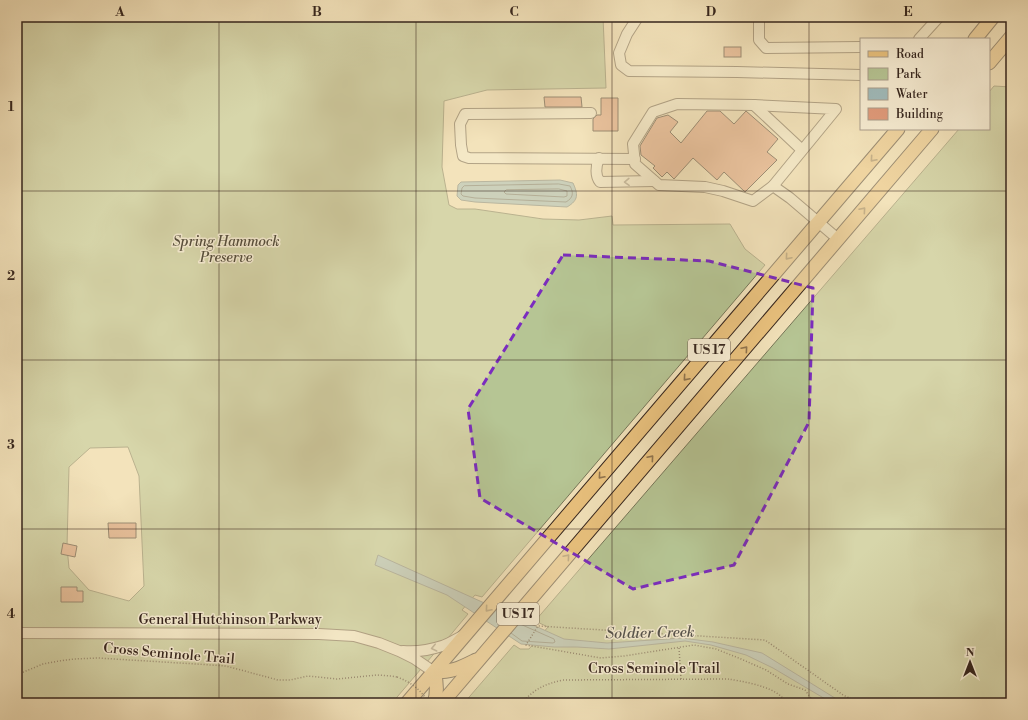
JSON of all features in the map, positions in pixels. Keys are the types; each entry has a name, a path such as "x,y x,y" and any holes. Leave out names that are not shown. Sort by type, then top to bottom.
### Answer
{"main road":[{"path":"976,38 993,17"},
{"path":"990,62 1011,37"},
{"name":"US 17","path":"408,703 897,130"},
{"name":"US 17","path":"442,703 931,130"},
{"path":"434,703 437,695 438,684 434,672 446,672 460,668 481,657"}],"street":[{"path":"638,17 619,53 621,65 629,71 860,75"},
{"path":"760,17 759,40 766,48 860,47"},
{"path":"921,38 939,17"},
{"path":"678,104 754,105 836,109 772,186 752,201 723,191 705,187 659,185 635,164 633,144 653,112 678,104"},
{"path":"754,105 802,150"},
{"path":"591,113 465,114 460,124 463,156 469,158 635,158"},
{"path":"599,158 597,164 597,178 600,182 654,180"},
{"path":"772,186 790,198 838,239"},
{"path":"399,651 412,651 442,646 470,629"},
{"name":"General Hutchinson Parkway","path":"17,633 319,634 354,636 379,643 399,651 415,659 434,672"}],"path":[{"path":"818,703 813,701 805,690 788,684 766,670 741,658 716,649 694,645 624,656 601,658 526,645 538,626 765,640 843,695 860,703"},
{"path":"679,648 681,679"},
{"name":"Cross Seminole Trail","path":"17,673 21,673 43,664 59,661 98,658 226,666 278,680 290,680 308,676 338,679 383,675 397,677 409,682 423,694 429,703"},
{"name":"Cross Seminole Trail","path":"522,703 540,687 551,682 563,680 681,679 736,680 771,690 782,697 787,703"}],"highlighted area":[{"path":"563,255 709,261 813,288 809,422 734,565 633,589 480,498 468,409"}],"green space":[{"name":"Spring Hammock Preserve","path":"17,17 603,17 606,88 487,90 444,101 442,167 449,205 457,209 475,209 543,219 579,220 612,216 613,225 730,224 745,249 765,265 482,597 475,595 462,610 468,614 448,638 443,640 438,649 392,703 17,703","holes":["128,447 139,476 144,586 129,601 89,590 69,568 67,547 69,467 90,448"]},
{"path":"994,86 1011,87 1011,703 464,703 514,645 520,649 529,649 548,627 535,621 958,130 990,130 990,91"}],"water":[{"path":"560,180 573,183 576,190 574,202 567,207 475,202 461,200 457,196 458,185 461,182"},
{"path":"378,555 564,639 607,643 682,638 713,642 762,653 843,703 832,703 773,668 746,655 711,645 685,641 609,649 521,644 447,595 375,565"}],"building":[{"path":"724,47 741,47 741,57 724,57"},
{"path":"544,97 581,97 582,107 545,107"},
{"path":"601,98 618,98 618,131 593,131 593,119 597,115 601,115"},
{"path":"707,111 720,111 734,124 746,111 778,139 767,152 777,160 745,192 724,172 717,180 693,158 674,179 667,172 662,177 653,168 655,166 641,155 640,146 657,118 668,115 678,122 670,132 681,143"},
{"path":"108,523 136,523 136,538 109,538"},
{"path":"63,543 77,546 75,557 61,554"},
{"path":"61,587 77,587 77,591 83,591 83,602 61,602"}],"water label":[{"name":"Soldier Creek","path":"650,633"}]}
